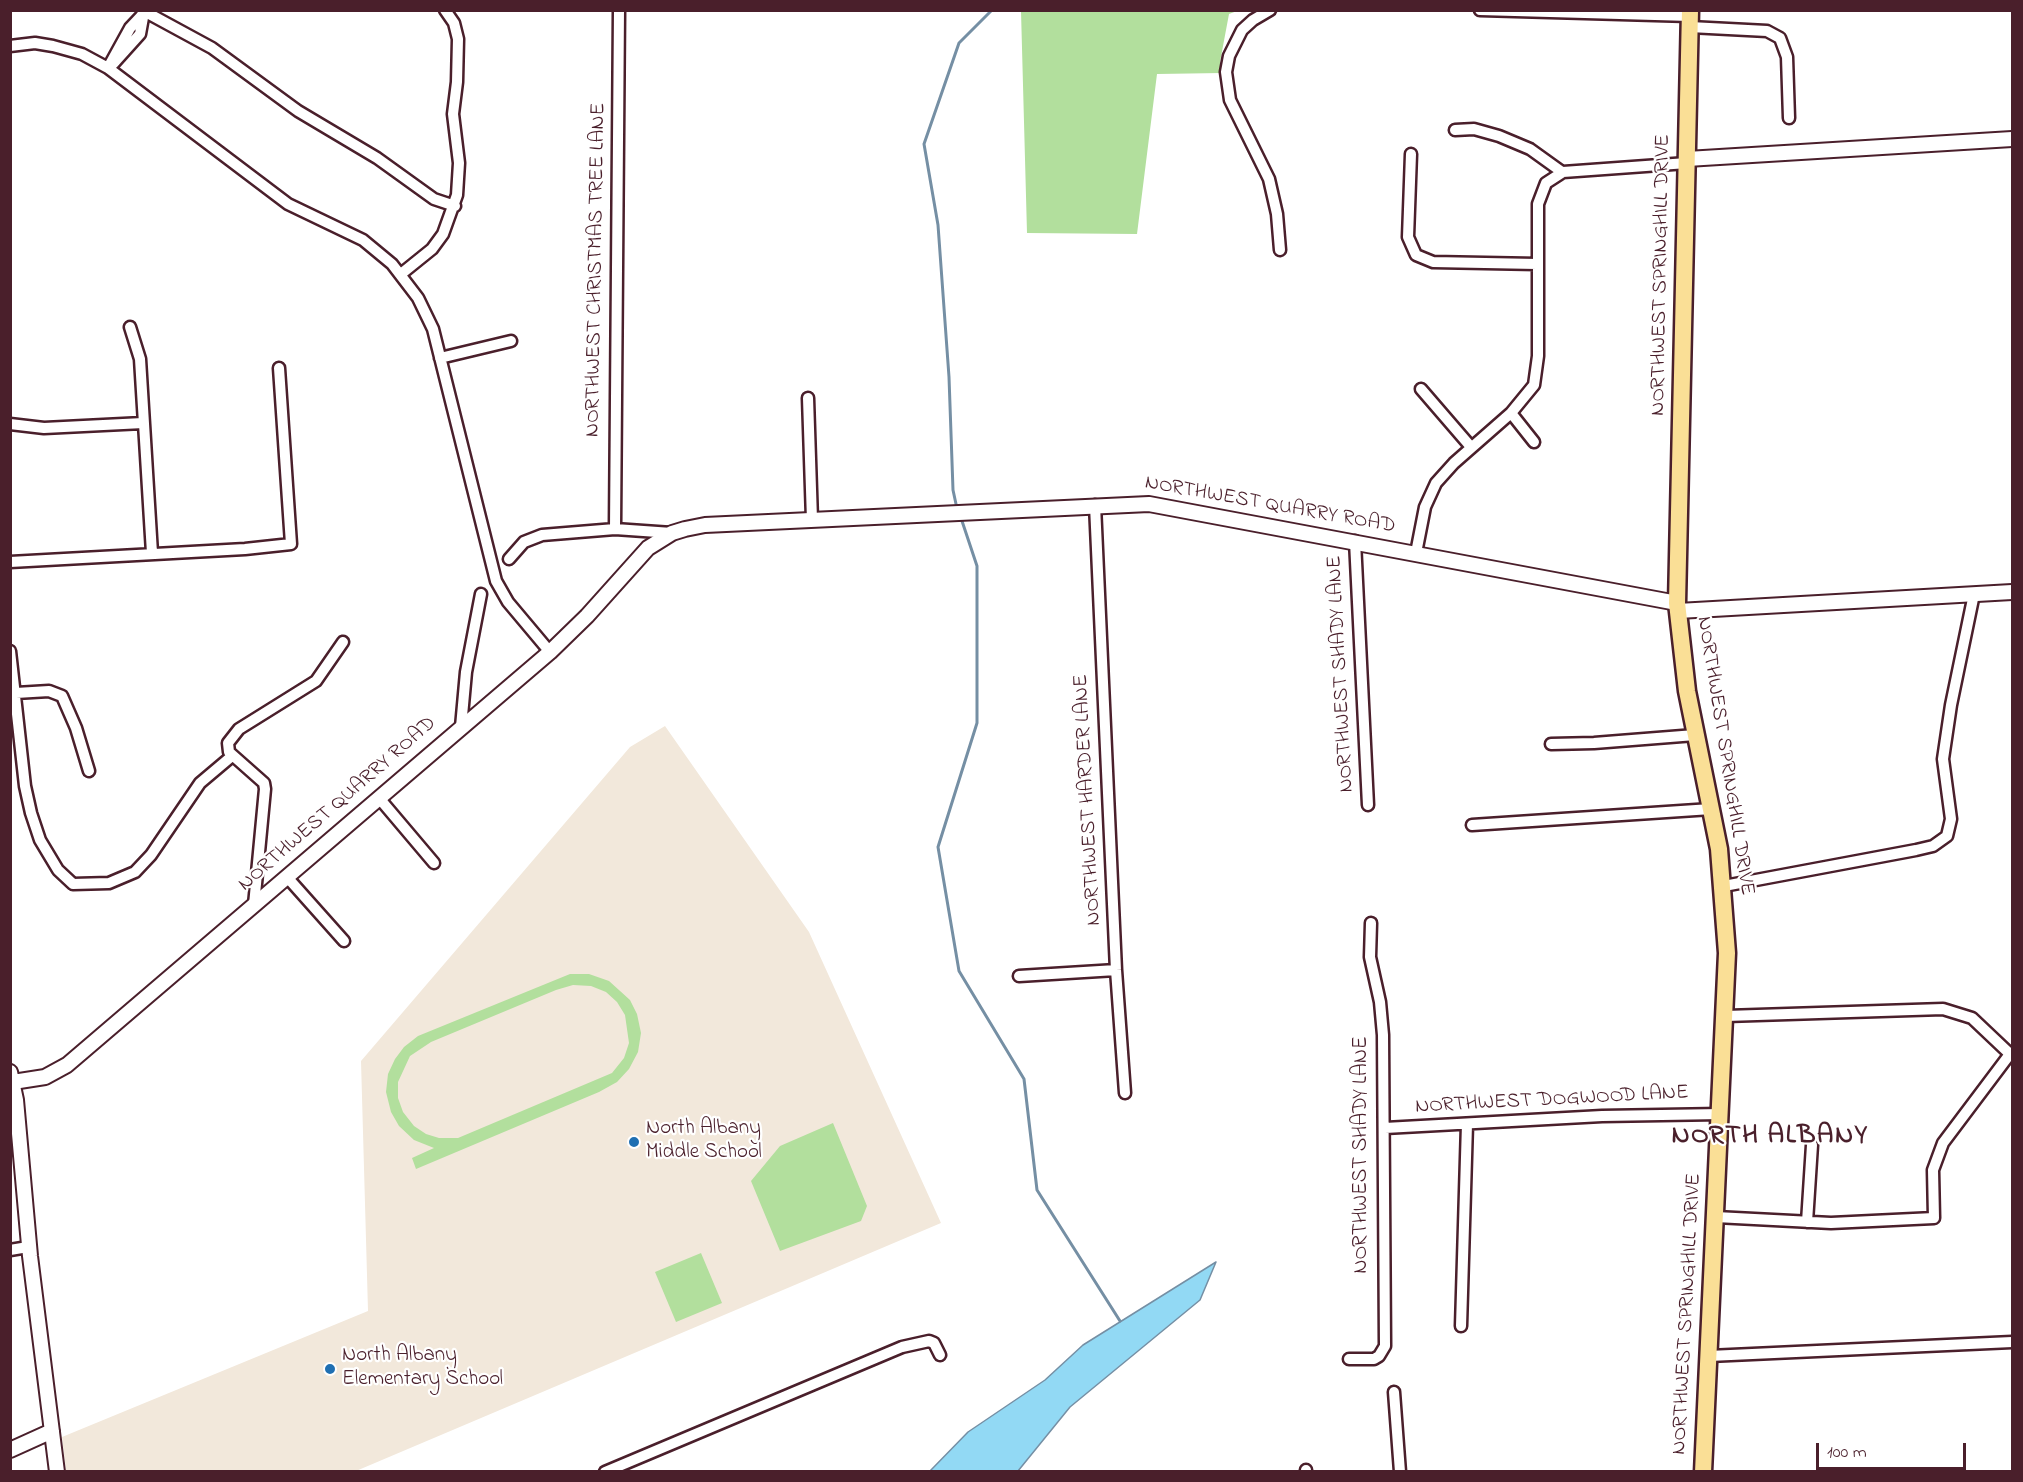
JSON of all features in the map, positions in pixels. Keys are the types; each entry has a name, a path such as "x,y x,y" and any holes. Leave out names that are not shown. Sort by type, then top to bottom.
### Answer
{"main road":[{"name":"NORTHWEST SPRINGHILL DRIVE","path":"1690,18 1678,607 1685,681 1724,886 1727,953 1703,1472"}],"street":[{"path":"401,274 432,249 443,234 455,206 459,163 453,114 457,82 458,39 454,23 445,10"},
{"name":"NORTHWEST CHRISTMAS TREE LANE","path":"615,529 619,10"},
{"path":"1270,10 1242,30 1229,56 1226,72 1230,100 1269,179 1277,214 1280,250"},
{"path":"1480,10 1690,18 1767,31 1780,38 1787,57 1789,118"},
{"path":"108,68 129,28 144,11 219,53 298,111 362,148 434,199 455,206"},
{"path":"10,46 35,44 53,46 82,54 108,68 256,182 288,204 363,240 401,274 428,316 496,581 508,602 550,652"},
{"path":"1455,130 1474,129 1499,136 1530,149 1562,172"},
{"path":"1416,553 1430,494 1445,472 1511,413 1534,385 1538,371 1537,217 1540,193 1546,183 1562,172 1687,161 2013,139"},
{"path":"1411,154 1408,237 1416,255 1433,262 1538,264"},
{"path":"130,327 140,359 152,554"},
{"path":"440,358 511,341"},
{"path":"10,562 291,544 279,368"},
{"path":"1421,388 1471,447"},
{"path":"808,398 812,520"},
{"path":"1511,413 1534,442"},
{"path":"10,424 44,428 143,423"},
{"name":"NORTHWEST QUARRY ROAD","path":"509,559 524,542 542,535 615,529 672,533 705,525 1134,504 1178,508 1355,541 1678,607 2013,592"},
{"name":"NORTHWEST HARDER LANE","path":"1095,505 1116,970 1125,1093"},
{"name":"NORTHWEST QUARRY ROAD","path":"12,1077 45,1077 67,1065 550,652 587,616 639,556 672,533"},
{"name":"NORTHWEST SHADY LANE","path":"1355,541 1368,805"},
{"path":"461,727 475,612 481,594"},
{"path":"1724,886 1916,850 1933,846 1947,836 1951,819 1942,774 1943,759 1951,705 1974,594"},
{"path":"254,905 265,789 264,783 232,756 228,743 239,729 316,681 343,642"},
{"path":"10,651 25,786 35,826 58,870 73,884 110,883 135,872 151,855 200,783 232,756"},
{"path":"16,693 49,691 62,696 76,728 89,771"},
{"path":"1551,744 1695,735"},
{"path":"379,798 434,863"},
{"path":"1472,825 1711,809"},
{"path":"287,877 344,941"},
{"name":"NORTHWEST SHADY LANE","path":"1349,1359 1374,1359 1379,1356 1385,1346 1383,1035 1380,1002 1370,957 1371,923"},
{"path":"1019,976 1116,970"},
{"path":"1716,1217 1807,1222 1934,1218 1932,1170 1940,1151 1952,1129 2011,1054 1972,1018 1943,1009 1725,1016"},
{"path":"12,1077 28,1247 57,1472"},
{"name":"NORTHWEST DOGWOOD LANE","path":"1385,1128 1602,1116 1720,1114"},
{"path":"1461,1326 1467,1124"},
{"path":"1807,1222 1812,1145"},
{"path":"10,1250 28,1247"},
{"path":"605,1472 902,1347 929,1341 934,1343 940,1355"},
{"path":"1709,1356 2013,1342"},
{"path":"1394,1392 1398,1418 1400,1472"},
{"path":"10,1450 52,1431"}],"shaded area":[{"name":"North Albany Middle School","path":"665,726 809,932 941,1223 356,1471 66,1471 62,1437 368,1311 361,1061 630,747"}],"green space":[{"path":"1021,11 1237,11 1229,14 1220,62 1222,73 1157,74 1137,234 1027,233"},
{"path":"570,974 589,974 609,981 630,1000 637,1014 641,1033 638,1052 629,1069 617,1082 599,1092 416,1169 412,1158 434,1148 414,1140 399,1126 391,1112 386,1092 388,1074 395,1059 404,1047 418,1036","holes":["573,985 591,986 606,992 617,1002 625,1015 629,1043 624,1058 612,1073 458,1138 439,1138 426,1134 414,1126 403,1112 398,1098 398,1082 410,1056 431,1042 556,990"]},
{"path":"833,1123 867,1206 861,1221 780,1251 751,1181 780,1146"},
{"path":"701,1253 722,1303 676,1322 655,1272"}],"water":[{"path":"1216,1262 1200,1300 1070,1407 1018,1471 930,1471 968,1432 1045,1380 1083,1345"}],"waterway":[{"path":"956,504 953,490 949,377 938,225 924,144 959,43 992,10"},
{"path":"962,521 977,566 977,723 938,847 959,971 1024,1079 1037,1190 1120,1321"}],"place":[{"name":"North Albany Middle School","path":"634,1142"},
{"name":"North Albany Elementary School","path":"330,1369"}],"district":[{"name":"NORTH ALBANY","path":"1770,1138"}]}
